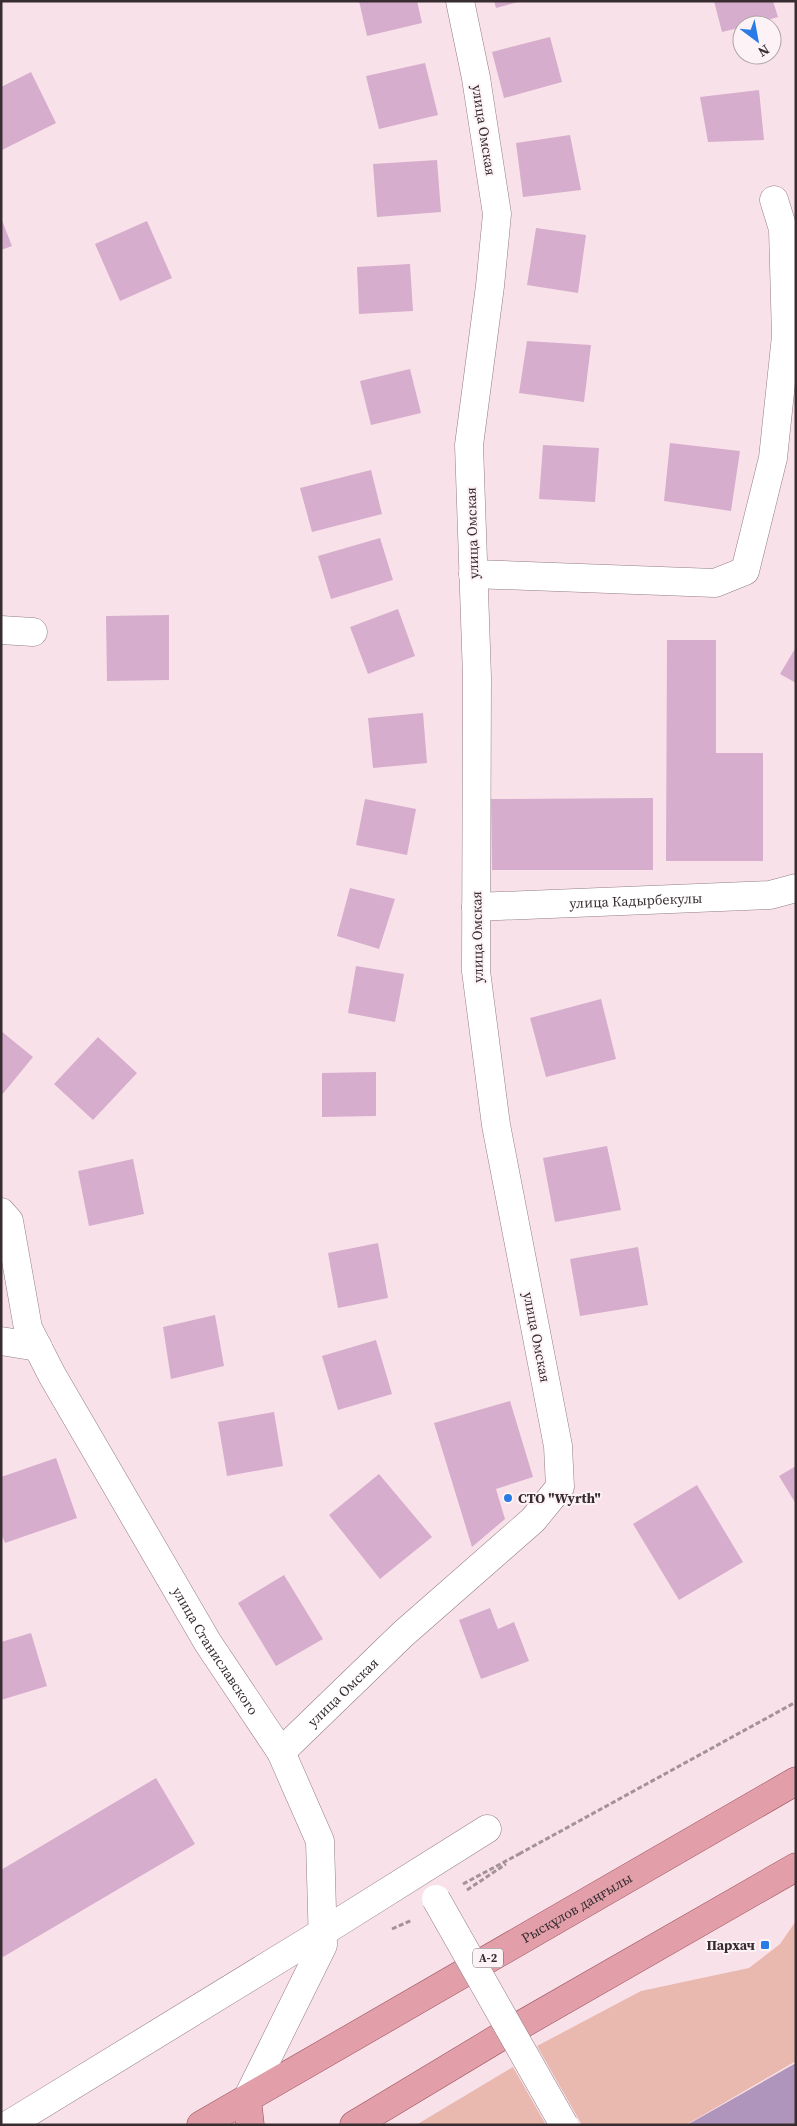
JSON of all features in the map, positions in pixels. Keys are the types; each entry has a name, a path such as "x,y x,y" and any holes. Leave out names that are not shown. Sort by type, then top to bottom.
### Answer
{"main road":[{"name":"Рысқұлов даңғылы","path":"201,2125 248,2112 796,1780"},
{"path":"354,2125 513,2030 796,1867"}],"street":[{"name":"улица Омская","path":"281,1752 403,1634 533,1520 560,1486 558,1446 496,1125 476,971 477,677 469,446 489,295 497,214 476,78 460,1"},
{"path":"473,574 715,583 745,571 773,458 786,336 783,228 774,200"},
{"path":"1,630 33,632"},
{"name":"улица Кадырбекулы","path":"476,907 770,895 796,888"},
{"name":"улица Станиславского","path":"1,1212 9,1221 28,1328 52,1375 208,1643 281,1752 320,1840 323,1945 248,2112"},
{"path":"1,1341 38,1347"},
{"path":"8,2125 487,1829"},
{"path":"439,1903 564,2125"}],"path":[{"path":"387,1931 439,1903 521,1854 796,1702"},
{"path":"439,1903 521,1854"}],"shaded area":[{"path":"796,1921 796,2061 686,2125 582,2125 537,2046 641,1991 749,1968 780,1944"},
{"path":"796,2063 796,2125 687,2125"},
{"path":"513,2067 546,2125 416,2125"}],"building":[{"path":"359,1 417,1 422,23 367,36"},
{"path":"494,1 518,1 518,2 496,8"},
{"path":"714,1 773,1 777,15 732,15 732,30 722,32"},
{"path":"550,37 562,82 504,98 492,52"},
{"path":"425,63 438,115 379,129 366,76"},
{"path":"31,72 56,123 2,150 1,87"},
{"path":"759,90 764,140 708,142 700,97"},
{"path":"570,135 581,190 523,197 516,143"},
{"path":"437,160 441,212 377,217 373,164"},
{"path":"1,218 12,246 1,250"},
{"path":"147,221 172,278 120,301 95,244"},
{"path":"536,228 586,235 578,293 527,285"},
{"path":"410,264 413,311 359,314 357,267"},
{"path":"527,341 591,345 584,402 519,393"},
{"path":"410,369 421,413 371,425 360,381"},
{"path":"670,443 740,451 731,511 664,501"},
{"path":"543,445 599,448 595,502 539,499"},
{"path":"371,470 382,514 312,532 300,488"},
{"path":"380,538 393,580 331,599 318,556"},
{"path":"398,609 415,656 368,674 350,627"},
{"path":"169,615 169,680 107,681 106,616"},
{"path":"667,640 716,640 716,753 763,753 763,861 666,861"},
{"path":"796,647 796,683 780,674"},
{"path":"423,713 427,763 373,768 368,718"},
{"path":"653,798 653,870 492,870 491,799"},
{"path":"365,799 416,809 407,855 356,845"},
{"path":"350,888 395,899 379,949 337,936"},
{"path":"356,966 404,974 395,1022 348,1013"},
{"path":"601,999 616,1059 546,1077 530,1018"},
{"path":"1,1031 33,1057 1,1096"},
{"path":"98,1037 137,1073 93,1120 54,1084"},
{"path":"376,1072 376,1116 322,1117 322,1073"},
{"path":"607,1146 621,1210 555,1222 543,1158"},
{"path":"133,1159 144,1214 89,1226 78,1171"},
{"path":"378,1243 388,1298 338,1308 328,1253"},
{"path":"638,1247 648,1305 580,1316 570,1259"},
{"path":"215,1315 224,1366 171,1379 163,1327"},
{"path":"376,1340 392,1394 338,1410 322,1356"},
{"path":"510,1401 533,1477 496,1489 505,1519 472,1547 434,1423"},
{"path":"274,1412 283,1466 227,1476 218,1422"},
{"path":"56,1458 77,1518 5,1543 1,1533 1,1477"},
{"path":"796,1466 796,1504 779,1476"},
{"path":"379,1474 432,1537 380,1579 329,1515"},
{"path":"697,1485 743,1562 679,1600 633,1524"},
{"path":"284,1575 323,1639 276,1666 238,1603"},
{"path":"490,1608 498,1629 514,1622 529,1661 481,1679 459,1620"},
{"path":"31,1633 47,1686 1,1700 1,1642"},
{"path":"156,1778 195,1844 3,1957 1,1954 1,1870"}],"place":[{"name":"СТО \"Wyrth\"","path":"508,1498"},
{"name":"Пархач","path":"765,1945"}]}
